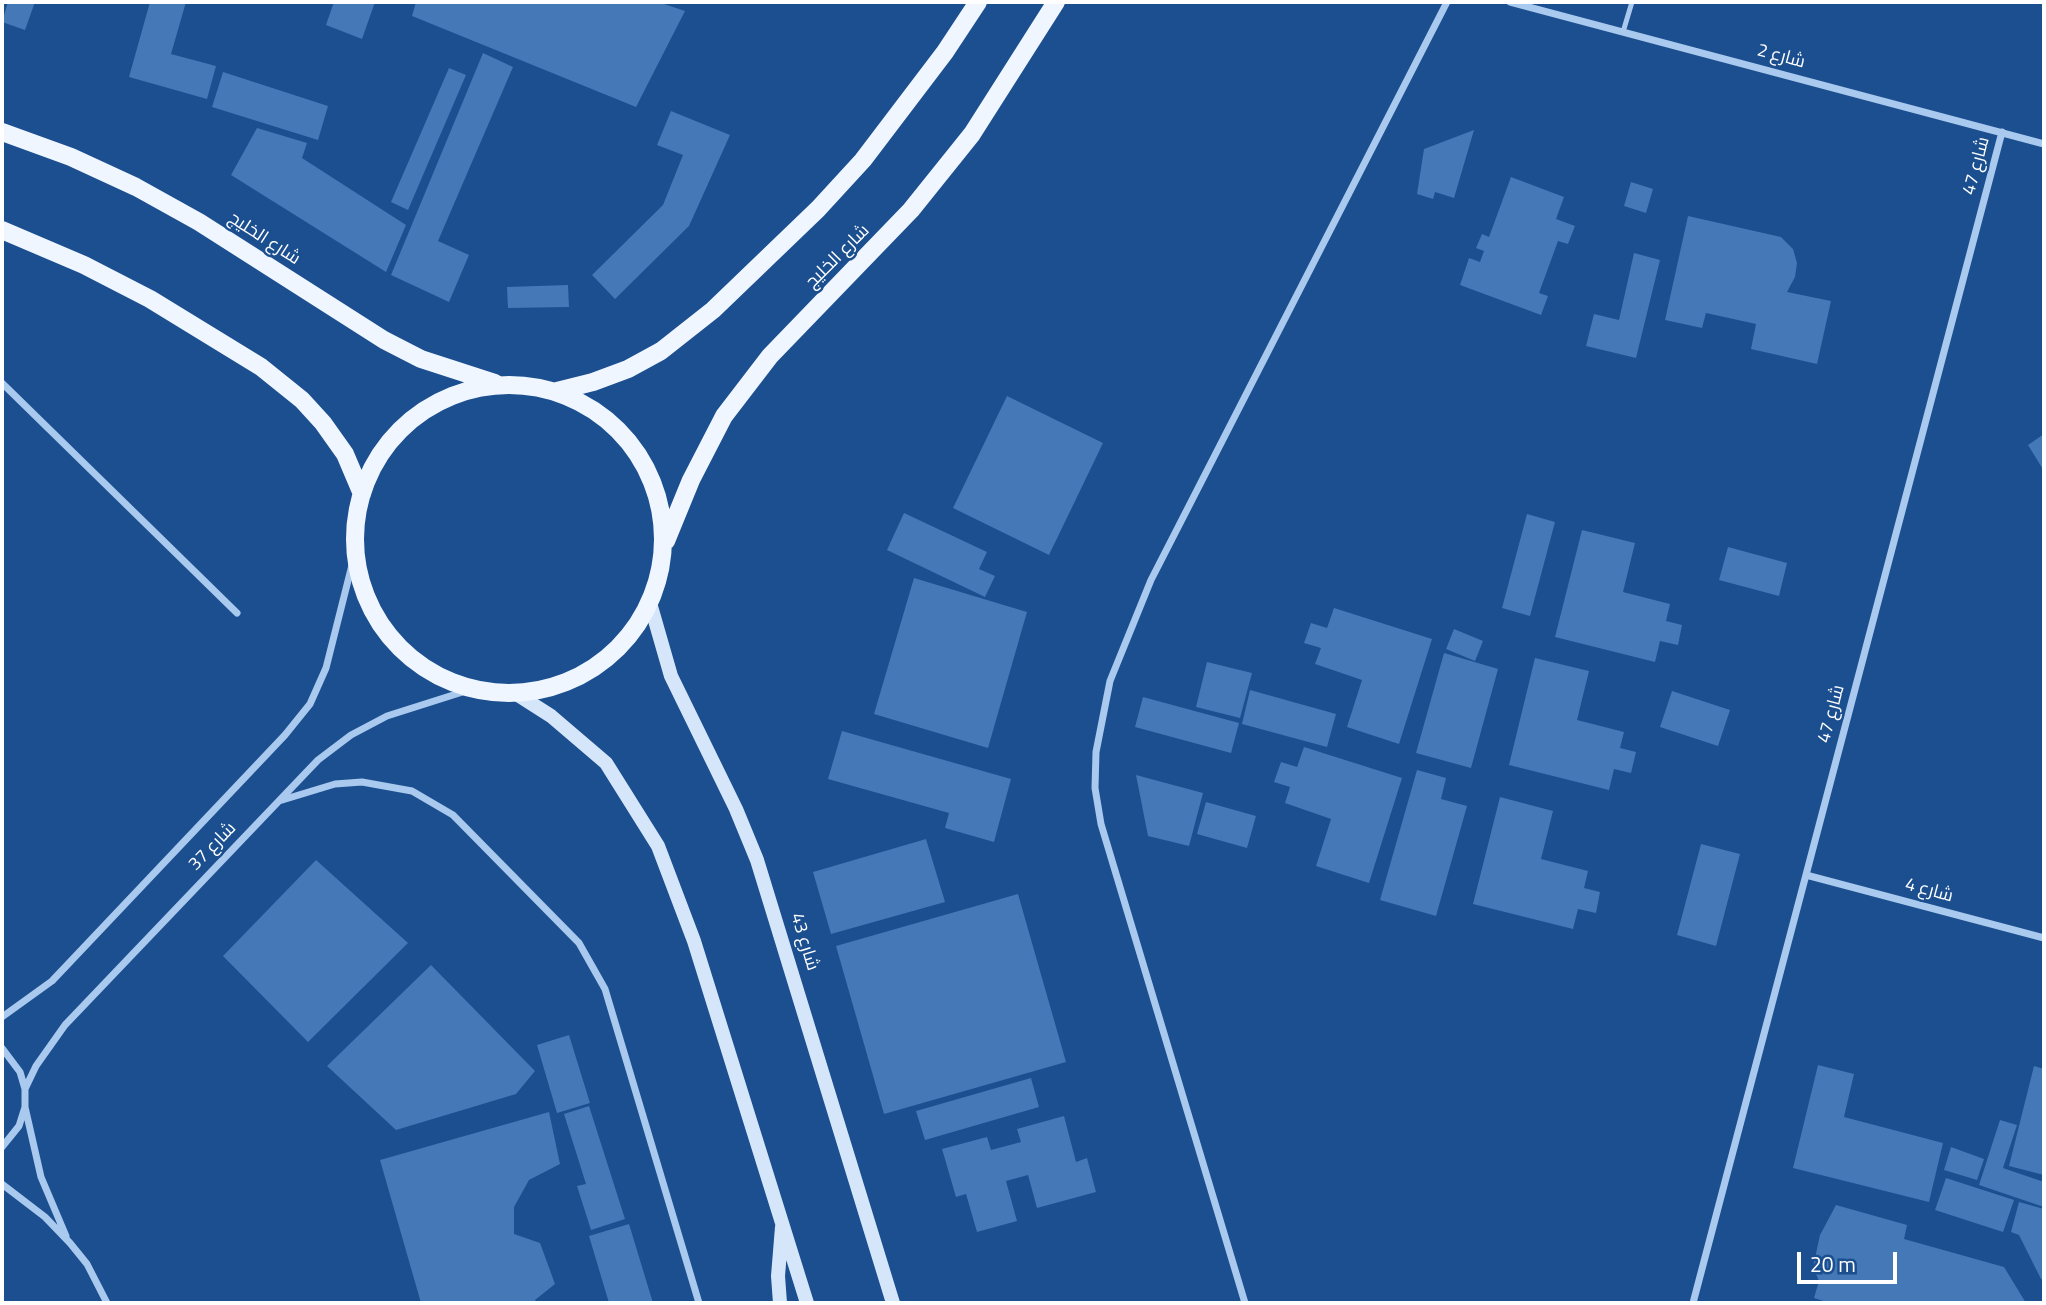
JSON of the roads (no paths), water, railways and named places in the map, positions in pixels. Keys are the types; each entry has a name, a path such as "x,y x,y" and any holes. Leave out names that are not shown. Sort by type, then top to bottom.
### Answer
{"main road":[{"path":"557,391 593,382 661,351 761,265 863,160 945,52 978,2"},
{"name":"شارع الخليج","path":"663,548 691,480 724,416 770,356 867,259 920,199 972,134 1056,2"},
{"name":"شارع الخليج","path":"2,131 71,157 136,187 200,222 384,340 421,359 500,384"},
{"path":"2,230 83,265 150,299 261,367 302,400 323,423 345,454 362,494"},
{"path":"500,384 529,385 557,391 588,405 615,426 637,452 653,481 662,514 663,548 659,576 650,603 623,644 585,674 563,684 515,693 472,689 442,678 415,662 392,640 374,613 362,584 355,553 356,523 362,494 377,460 400,429 448,397 500,384"},
{"name":"شارع 43","path":"650,603 671,676 736,809 757,860 893,1303"},
{"path":"515,693 551,716 606,763 658,846 694,941 807,1303"},
{"path":"780,1303 778,1276 782,1219"}],"street":[{"path":"1245,1303 1101,824 1095,788 1096,752 1110,681 1151,580 1447,2"},
{"name":"شارع 2","path":"1510,2 2044,144"},
{"name":"شارع 47","path":"1693,1303 2003,132"},
{"path":"2,383 237,613"},
{"name":"شارع 37","path":"2,1017 52,981 285,735 310,704 326,668 355,553"},
{"name":"شارع 37","path":"25,1089 36,1066 65,1025 318,760 351,735 387,716 472,689"},
{"path":"279,801 335,784 362,782 388,785 423,796 453,815 579,943 605,989 699,1303"},
{"name":"شارع 4","path":"1806,874 2044,938"},
{"path":"2,1048 20,1072 41,1177 70,1243"},
{"path":"2,1147 19,1126 25,1107"},
{"path":"2,1184 45,1217 70,1243 87,1264 107,1303"}],"lane":[{"path":"1623,32 1632,2"}]}
